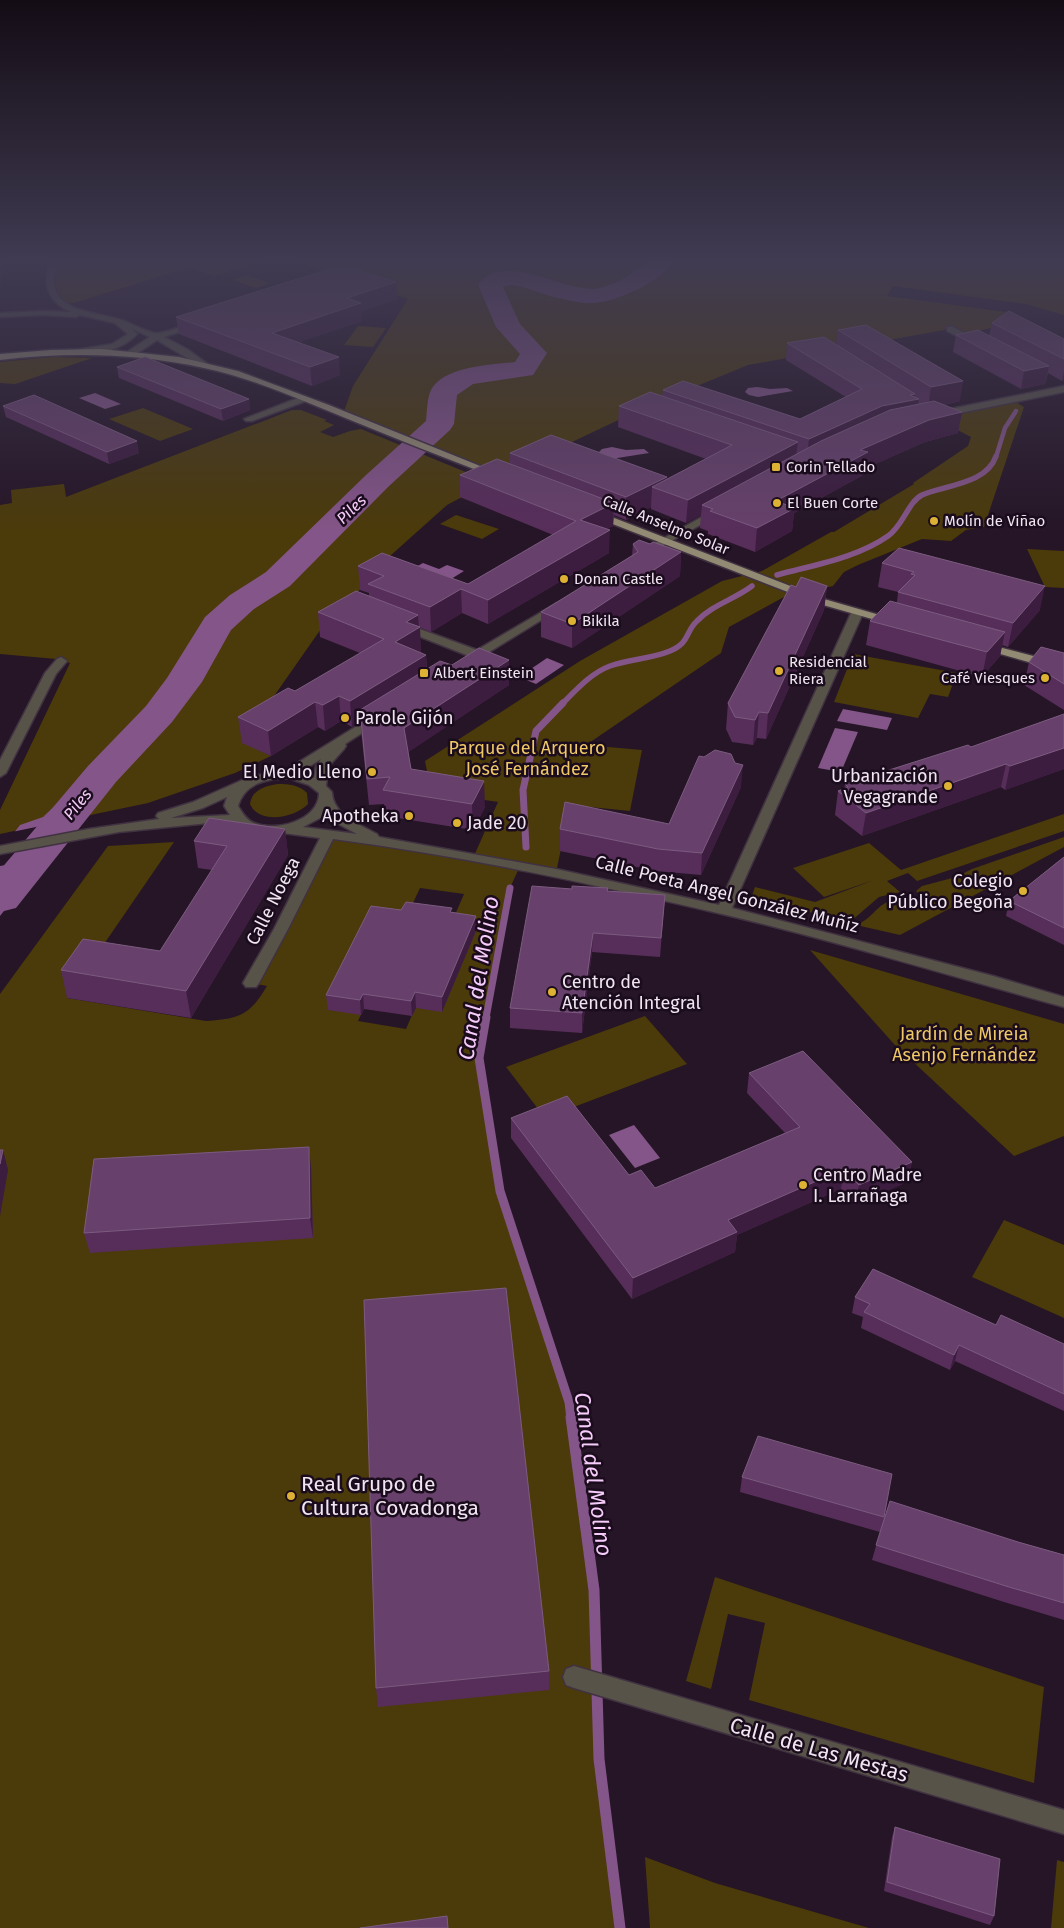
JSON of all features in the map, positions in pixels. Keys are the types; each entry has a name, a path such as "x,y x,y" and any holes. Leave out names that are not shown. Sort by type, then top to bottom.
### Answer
{"main road":[{"path":"0,356 78,352 130,354 205,365 237,374 509,479"},
{"name":"Calle Anselmo Solar","path":"590,511 778,586 902,625"},
{"path":"975,644 1064,668"}],"street":[{"path":"187,352 205,365"},
{"path":"1054,383 1064,388"},
{"path":"931,416 1064,388"},
{"path":"249,419 303,399"},
{"path":"636,557 724,508"},
{"path":"454,670 569,599"},
{"path":"724,910 857,612"},
{"path":"388,621 478,655"},
{"path":"0,772 51,673 61,661"},
{"path":"289,774 391,708"},
{"path":"320,785 322,766 352,733"},
{"path":"135,825 198,805 257,778 289,774 309,778 320,785 326,792 326,802 317,816 284,829 266,829 249,826 231,806 233,797 244,785"},
{"name":"Calle Poeta Angel González Muñíz","path":"326,802 338,818 378,840"},
{"path":"0,850 135,825 209,818 240,818"},
{"name":"Calle Poeta Angel González Muñíz","path":"284,829 378,840 556,873 724,910 1064,1002"},
{"name":"Calle Noega","path":"251,983 281,929 328,835"},
{"name":"Calle de Las Mestas","path":"574,1677 1064,1822"}],"green space":[{"path":"375,352 821,352 748,365 646,407 500,476 343,414 353,386"},
{"path":"51,357 92,358 15,384 0,383 0,362"},
{"name":"Real Grupo de Cultura Covadonga","path":"1012,400 1024,407 984,527 966,530 951,541 922,539 844,572 833,586 784,597 729,627 721,653 586,745 642,750 630,811 570,805 556,873 520,866 510,888 479,1058 500,1191 569,1402 594,1590 599,1759 620,1928 0,1928 0,994 108,846 174,842 67,998 206,1021 227,1019 242,1014 255,1003 267,986 251,983 328,835 473,858 498,802 431,792 425,761 580,661 722,581 762,571 834,532 914,484 968,446 971,437 931,416","holes":["420,888 464,894 406,1029 358,1021"]},
{"path":"143,408 193,429 160,441 109,419"},
{"path":"292,410 301,410 327,420 324,421 334,425 320,432 333,437 361,429 490,482 447,505 361,582 360,590 341,603 330,616 242,742 271,756 235,773 148,803 0,834 0,810 70,663 56,659 0,654 0,505 12,503 11,490 64,484 66,497"},
{"path":"456,515 499,529 482,539 440,524"},
{"path":"1027,549 1064,551 1064,588 1045,587"},
{"path":"853,654 957,673 948,697 930,694 918,718 834,702"},
{"path":"286,784 304,790 307,793 308,804 295,813 286,816 269,817 255,811 250,804 254,795 264,787"},
{"path":"1064,814 1064,831 917,881 908,873 887,881 900,892 879,897 850,922 751,898 755,887 815,902 874,880 824,897 793,868 869,843 901,870"},
{"path":"1064,837 1064,847 900,935 856,925 863,922 890,901 897,899 911,909 928,903 916,891 922,886 956,877 972,869"},
{"name":"Jardín de Mireia Asenjo Fernández","path":"810,950 1064,1024 1064,1136 1014,1156 894,1044"},
{"path":"645,1016 687,1064 545,1118 506,1067"},
{"path":"1004,1220 1064,1245 1064,1318 972,1277"},
{"path":"715,1577 1044,1687 1034,1783 749,1700 765,1623 728,1614 711,1689 686,1681"},
{"path":"645,1857 715,1883 869,1928 650,1928"},
{"path":"1057,1860 1064,1862 1064,1928 1051,1928"}],"water":[{"path":"748,388 770,389 787,388 793,391 758,397 745,392"},
{"path":"95,393 121,404 105,409 79,398"},
{"path":"612,447 626,450 644,449 649,453 611,459 598,453 602,449"},
{"path":"423,563 439,569 447,565 464,571 443,584 416,567"},
{"path":"547,658 564,665 536,684 519,677"},
{"path":"843,709 892,718 887,730 837,721"},
{"path":"835,728 858,732 841,772 818,768"},
{"path":"102,774 88,803 0,916 0,851 20,825 43,817 61,800"},
{"path":"634,1125 660,1158 635,1168 609,1135"}],"pier":[{"path":"79,818 50,857 0,866 0,847 12,832"}],"building":[{"path":"270,352 325,352 339,357 310,367"},
{"path":"802,352 848,352 915,394 910,395 919,399 882,406 809,439 663,390 683,381 800,419 862,389"},
{"path":"874,352 913,352 963,381 931,387"},
{"path":"988,352 1021,352 1049,366 1024,371"},
{"path":"1050,352 1064,352 1064,359"},
{"path":"145,357 249,399 221,409 117,367"},
{"path":"650,392 798,442 688,500 652,487 732,445 619,406"},
{"path":"34,395 137,441 107,452 3,406"},
{"path":"934,401 962,412 929,420 860,450 868,452 776,501 795,508 757,528 710,511 713,509 702,505 821,441 890,410"},
{"path":"551,435 667,477 626,497 510,453"},
{"path":"497,459 614,503 580,520 610,530 488,600 461,589 430,607 368,584 384,576 358,566 382,553 468,584 576,521 460,475"},
{"path":"639,540 650,544 653,542 681,552 572,624 541,612 638,552 633,544"},
{"path":"899,548 1045,586 1013,623 898,592 915,575 911,574 914,572 882,563"},
{"path":"801,577 827,586 768,713 759,712 755,720 735,717 728,703 791,585 796,587"},
{"path":"356,591 418,615 406,622 420,627 395,642 426,655 350,701 339,696 323,705 315,702 268,731 238,717 288,688 295,691 384,639 318,612"},
{"path":"890,601 1005,632 987,652 870,621"},
{"path":"1041,647 1064,653 1064,684 1029,662"},
{"path":"479,648 509,660 404,728 411,769 484,781 472,804 383,790 390,777 367,779 360,710 440,661 452,665"},
{"path":"1064,714 1064,748 1010,766 1006,764 866,813 838,791 848,787 845,784 968,745 971,747"},
{"path":"715,750 731,754 735,763 743,765 702,853 658,849 560,829 565,802 669,824 699,756 704,757"},
{"path":"209,818 285,829 186,991 61,970 83,939 160,951 227,846 194,841"},
{"path":"1064,857 1064,928 1009,901"},
{"name":"Centro de Atención Integral","path":"532,886 572,889 572,886 608,888 607,891 665,895 661,938 593,933 582,1013 510,1008"},
{"path":"406,902 452,908 450,912 476,916 442,997 415,992 411,1001 363,994 360,1000 326,995 371,906 401,910"},
{"name":"Centro Madre I. Larrañaga","path":"803,1051 912,1162 859,1185 844,1169 728,1220 737,1232 633,1278 511,1118 567,1096 629,1175 641,1170 655,1188 800,1127 749,1073"},
{"path":"309,1147 310,1218 84,1233 94,1159"},
{"path":"0,1150 3,1150 0,1164"},
{"path":"873,1269 996,1325 1001,1315 1064,1344 1064,1394 959,1345 954,1355 864,1312 870,1304 855,1297"},
{"path":"506,1288 549,1671 376,1688 364,1300"},
{"path":"758,1436 892,1474 884,1517 742,1477"},
{"path":"890,1501 1064,1555 1064,1603 876,1545"},
{"path":"895,1827 1000,1859 994,1916 887,1882"},
{"path":"447,1916 448,1928 360,1928"}],"waterway":[{"name":"Piles","path":"0,898 102,774 159,714 183,682 217,624 242,602 278,579 377,481 440,424 444,392 465,377 524,369 533,352"},
{"name":"Canal del Molino","path":"996,457 1005,428 1016,411"},
{"name":"Canal del Molino","path":"777,575 834,560 876,544 893,532 917,498 975,478 991,465 996,456"},
{"name":"Canal del Molino","path":"563,703 584,682 603,669 663,654 676,648 684,641 693,625 703,615 752,586"},
{"name":"Canal del Molino","path":"526,847 523,790 536,731 563,703"},
{"name":"Canal del Molino","path":"486,1018 510,888"},
{"name":"Canal del Molino","path":"486,1017 479,1058 500,1191 569,1402 571,1419"},
{"name":"Canal del Molino","path":"571,1417 594,1590 599,1759 620,1928"}],"place":[{"name":"Corin Tellado","path":"776,467"},
{"name":"El Buen Corte","path":"777,503"},
{"name":"Molín de Viñao","path":"934,521"},
{"name":"Donan Castle","path":"564,579"},
{"name":"Bikila","path":"572,621"},
{"name":"Residencial Riera","path":"779,671"},
{"name":"Albert Einstein","path":"424,673"},
{"name":"Café Viesques","path":"1045,678"},
{"name":"Parole Gijón","path":"345,718"},
{"name":"El Medio Lleno","path":"372,772"},
{"name":"Urbanización Vegagrande","path":"948,786"},
{"name":"Apotheka","path":"409,816"},
{"name":"Jade 20","path":"457,823"},
{"name":"Colegio Público Begoña","path":"1023,891"},
{"name":"Centro de Atención Integral","path":"552,992"},
{"name":"Centro Madre I. Larrañaga","path":"803,1185"},
{"name":"Real Grupo de Cultura Covadonga","path":"291,1496"}],"park label":[{"name":"Parque del Arquero José Fernández","path":"527,758"}]}
